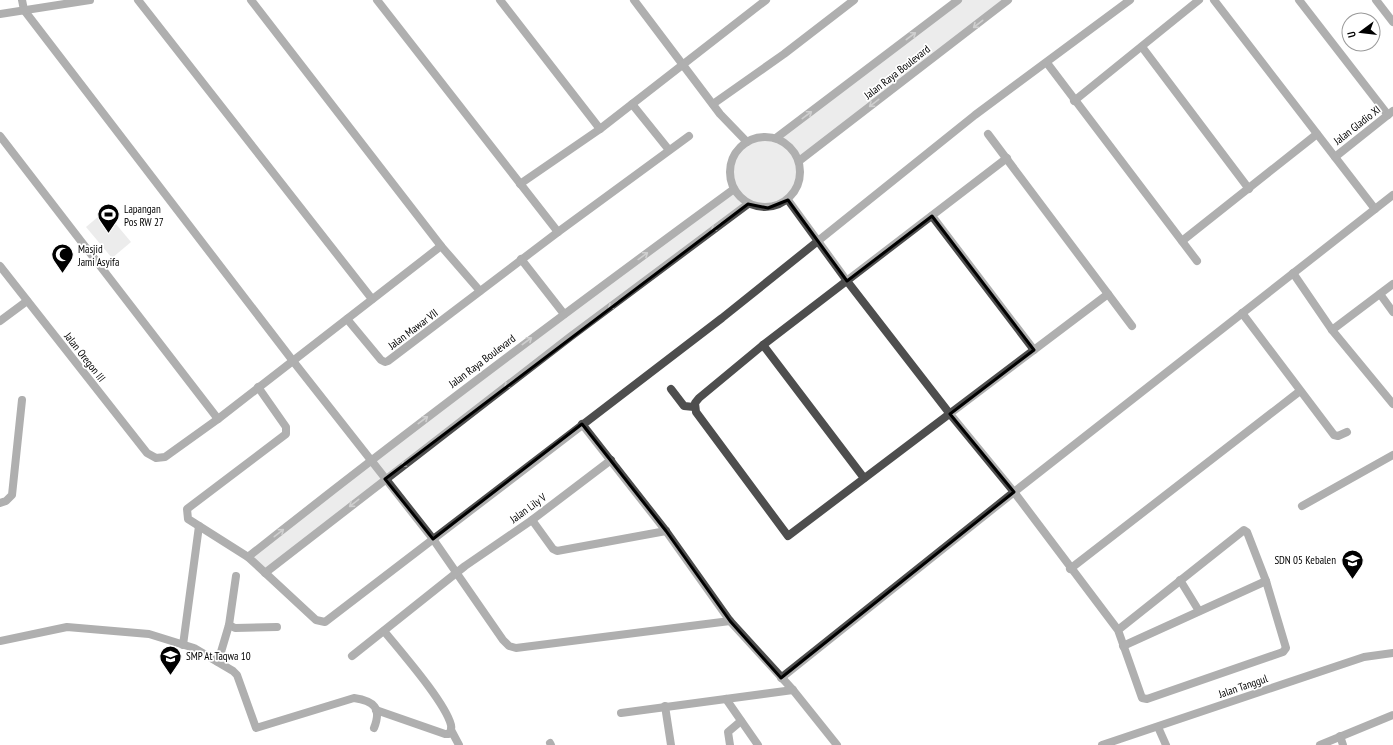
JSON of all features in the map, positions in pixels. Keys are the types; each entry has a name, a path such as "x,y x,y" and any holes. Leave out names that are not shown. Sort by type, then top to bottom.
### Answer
{"street":[{"path":"22,0 24,10 292,361 433,539 503,640 509,646 516,648 730,621"},
{"path":"0,14 90,0"},
{"path":"138,0 372,298"},
{"path":"251,0 441,246 480,291 521,259 689,136"},
{"path":"377,0 558,232"},
{"path":"500,0 600,129"},
{"path":"634,0 713,104 747,142"},
{"path":"520,184 600,129 765,0"},
{"path":"713,104 784,54 854,0"},
{"name":"Jalan Raya Boulevard","path":"776,138 958,0"},
{"name":"Jalan Raya Boulevard","path":"799,161 1008,0"},
{"path":"258,387 286,426 286,434 187,509 188,519 248,557 316,620 325,622 819,241 975,115 1130,0"},
{"path":"1074,101 1199,0"},
{"path":"1214,0 1375,209"},
{"path":"1299,0 1390,113"},
{"path":"1376,0 1393,22"},
{"path":"1142,47 1249,189"},
{"path":"1047,63 1074,101 1197,261"},
{"path":"632,104 669,150"},
{"name":"Jalan Gladio XI","path":"1335,157 1390,113"},
{"path":"988,134 1132,326"},
{"path":"1182,241 1318,134"},
{"path":"0,136 218,419 372,298 441,246"},
{"path":"761,137 776,138 790,147 799,161 800,175 797,189 788,200 768,208 748,204 734,189 729,172 734,154 747,142 761,137"},
{"path":"694,408 698,398 763,345 1007,158"},
{"name":"Jalan Raya Boulevard","path":"248,557 370,460 564,314 734,189"},
{"path":"781,678 1014,492 1393,195"},
{"path":"788,200 847,281 950,414 1014,492 1070,569 1118,630 1142,698 1147,699 1283,652 1286,646 1266,581 1247,532 1244,530 1118,630"},
{"path":"265,573 385,479 748,204"},
{"path":"932,216 1034,350"},
{"path":"521,259 564,314"},
{"name":"Jalan Oregon III","path":"0,266 147,453 156,458 165,457 218,419"},
{"path":"1293,273 1332,330 1393,404"},
{"path":"1332,330 1393,284"},
{"name":"Jalan Mawar VII","path":"347,319 381,360 385,362 480,291"},
{"path":"671,390 684,406 694,408 788,536 1108,294"},
{"path":"1380,294 1393,312"},
{"path":"0,321 27,301"},
{"path":"1242,313 1334,435 1338,436 1347,432"},
{"path":"763,345 864,478"},
{"path":"1070,569 1300,391"},
{"path":"0,503 6,501 12,495 22,400"},
{"path":"582,424 666,530 730,621 793,690 837,745"},
{"path":"1302,506 1393,455"},
{"name":"Jalan Lily V","path":"352,656 457,573 532,520 611,460"},
{"path":"532,520 553,549 558,551 666,530"},
{"path":"183,645 199,526"},
{"path":"218,662 229,625 236,576"},
{"path":"1180,580 1199,611"},
{"path":"1123,646 1266,581"},
{"path":"229,625 235,628 277,627"},
{"path":"0,641 67,628 149,634 194,648 237,675 256,728 354,698 367,700 374,704 377,719 374,728"},
{"path":"384,631 440,703 459,745"},
{"name":"Jalan Tanggul","path":"1102,745 1364,657 1393,654"},
{"path":"622,713 665,706 793,690"},
{"path":"726,699 758,745"},
{"path":"665,706 671,745"},
{"path":"376,710 445,734 449,734 451,730"},
{"path":"1320,745 1393,715"},
{"path":"730,745 728,732 741,721"},
{"path":"1158,726 1166,745"},
{"path":"1340,736 1343,745"}],"highlighted area":[{"path":"788,200 847,281 932,216 1034,350 950,414 1014,492 781,678 730,621 666,531 582,424 433,539 385,479 748,204 768,208"}],"shaded area":[{"path":"958,0 1009,0 799,161 800,169 798,185 791,197 785,202 769,208 747,204 265,573 248,557 733,189 729,172 734,154 747,142 761,137 776,138"},
{"name":"Lapangan Pos RW 27","path":"105,211 131,242 112,258 86,227"}],"place":[{"name":"Lapangan Pos RW 27","path":"109,234"},
{"name":"Masjid Jami Asyifa","path":"62,274"},
{"name":"SDN 05 Kebalen","path":"1352,580"},
{"name":"SMP At Taqwa 10","path":"170,676"}]}
